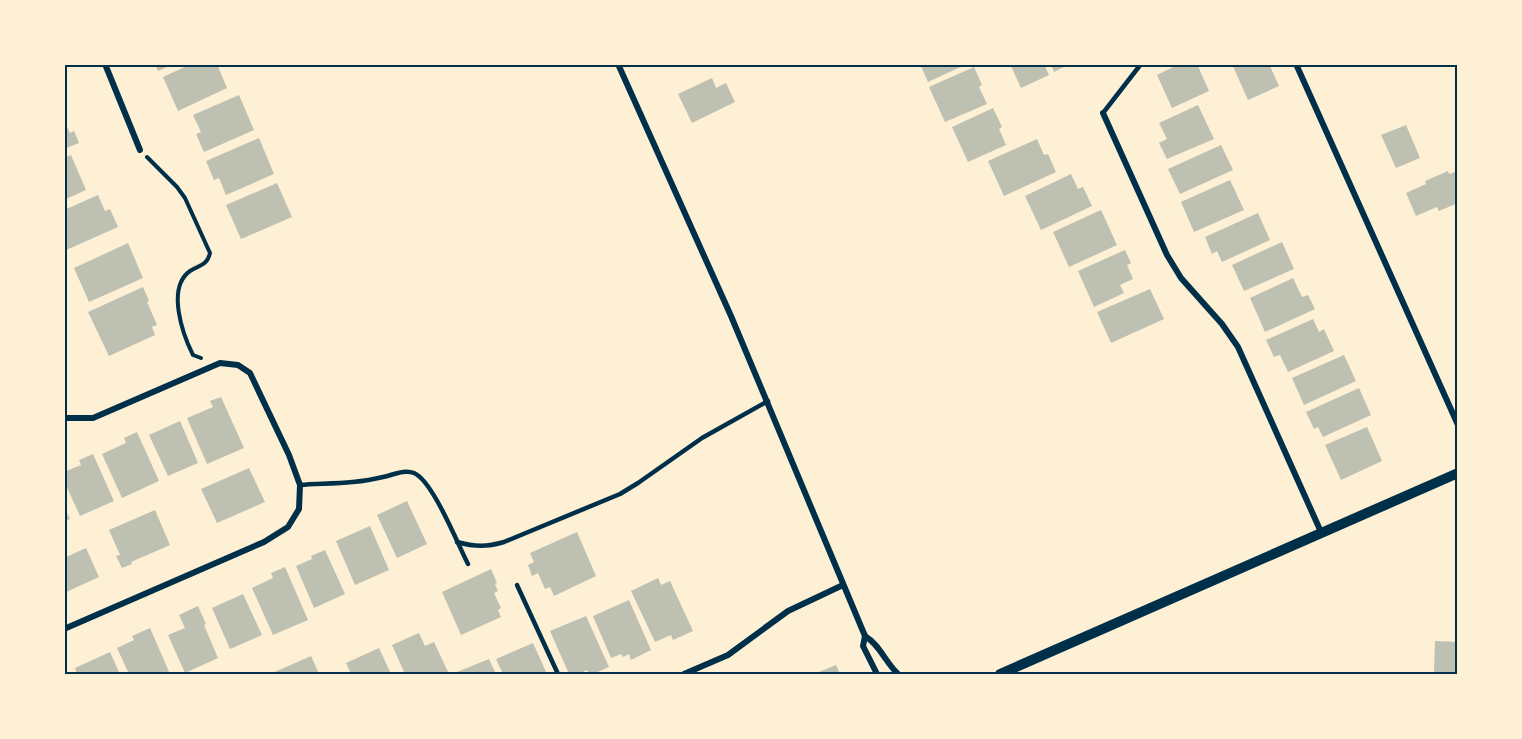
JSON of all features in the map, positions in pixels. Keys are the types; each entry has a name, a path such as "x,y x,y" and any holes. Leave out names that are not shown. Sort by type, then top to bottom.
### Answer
{"street":[{"path":"105,64 140,150"},
{"path":"618,64 768,401 865,636 863,646 877,675"},
{"path":"1296,64 1458,425"},
{"path":"1103,113 1167,255 1180,278 1222,324 1238,347 1321,532"},
{"path":"64,418 93,418 220,363 238,365 250,373 289,455 300,485 299,509 288,527 264,542 64,629"},
{"path":"1000,675 1458,473"},
{"path":"684,675 728,655 788,611 843,585"},
{"path":"865,636 873,640 884,659 898,675"}],"lane":[{"path":"1103,113 1141,64"},
{"path":"457,542 472,547 486,547 504,542 620,494 702,438 768,401"},
{"path":"300,485 354,483 401,472 413,472 429,488 468,564"},
{"path":"517,585 558,675"}],"path":[{"path":"140,150 177,187 188,204 207,245 210,254 208,259 185,275 178,295 182,331 193,355 200,358 211,353"}],"building":[{"path":"155,64 174,64 158,71"},
{"path":"191,64 217,64 227,88 178,111 163,77"},
{"path":"920,64 967,64 928,82"},
{"path":"1010,64 1044,64 1049,75 1021,88"},
{"path":"1051,64 1070,64 1054,72"},
{"path":"1179,64 1197,64 1209,91 1172,108 1157,75"},
{"path":"1232,64 1269,64 1279,86 1248,100"},
{"path":"974,67 982,85 979,87 987,104 945,122 929,87"},
{"path":"712,78 716,88 726,83 735,102 692,123 678,94"},
{"path":"239,95 254,130 204,152 196,134 201,132 193,115"},
{"path":"1198,105 1214,139 1167,159 1159,143 1167,139 1159,123"},
{"path":"993,108 1002,127 999,129 1006,145 968,162 952,127"},
{"path":"64,121 70,133 74,131 79,143 64,149"},
{"path":"1406,125 1420,158 1396,168 1381,135"},
{"path":"259,138 274,174 226,195 219,178 214,180 206,161"},
{"path":"1037,139 1044,155 1048,154 1056,172 1004,196 988,161"},
{"path":"1221,145 1233,170 1180,194 1168,169"},
{"path":"71,155 86,190 64,200 64,158"},
{"path":"1448,171 1449,174 1458,171 1458,203 1439,211 1437,207 1416,216 1406,193 1426,184 1425,181"},
{"path":"1071,174 1078,189 1083,187 1092,206 1041,230 1025,196"},
{"path":"1230,180 1244,210 1194,232 1181,202"},
{"path":"277,183 292,217 241,239 226,205"},
{"path":"98,195 105,211 110,209 118,227 64,251 64,210"},
{"path":"1101,210 1117,245 1069,267 1053,232"},
{"path":"1258,213 1270,240 1222,262 1217,251 1212,254 1205,237"},
{"path":"1282,242 1294,269 1244,291 1232,265"},
{"path":"128,243 143,278 89,302 74,268"},
{"path":"1125,250 1131,263 1127,265 1133,279 1120,285 1124,293 1094,307 1078,271"},
{"path":"1293,278 1302,297 1308,295 1315,309 1265,332 1250,298"},
{"path":"143,287 157,325 152,327 155,335 109,356 88,312"},
{"path":"1150,289 1164,319 1111,343 1097,312"},
{"path":"1313,319 1319,332 1324,329 1334,351 1288,372 1280,355 1274,357 1266,340"},
{"path":"1344,355 1356,381 1304,405 1292,378"},
{"path":"1359,388 1371,415 1323,437 1318,427 1314,429 1306,412"},
{"path":"221,397 244,448 207,464 187,418 213,407 210,401"},
{"path":"180,421 198,463 168,476 149,435"},
{"path":"1367,427 1382,461 1341,480 1325,445"},
{"path":"137,432 159,481 122,498 102,454 126,443 124,438"},
{"path":"93,454 114,501 80,516 64,481 64,472 81,465 79,460"},
{"path":"249,468 265,502 217,523 201,489"},
{"path":"407,501 427,544 397,558 377,515"},
{"path":"64,507 70,519 64,521"},
{"path":"155,510 170,545 122,568 116,556 120,555 109,530"},
{"path":"370,526 389,570 355,585 336,541"},
{"path":"577,532 596,576 554,596 550,587 545,589 538,573 532,576 528,565 534,562 530,553"},
{"path":"86,548 99,577 64,593 64,558"},
{"path":"325,550 345,594 314,608 296,566"},
{"path":"285,567 308,620 273,635 252,588 273,578 271,573"},
{"path":"491,569 497,583 495,584 498,591 494,593 501,608 498,610 501,617 461,635 442,592"},
{"path":"658,578 661,585 670,581 693,631 673,640 671,635 655,642 631,591"},
{"path":"243,594 262,635 230,649 212,608"},
{"path":"629,600 651,650 631,660 629,654 611,658 593,616"},
{"path":"198,606 218,658 185,673 168,635 185,628 179,615"},
{"path":"586,616 609,667 593,674 589,674 587,670 578,674 569,674 550,631"},
{"path":"150,628 170,674 129,674 117,648 134,640 132,636"},
{"path":"419,633 425,646 434,642 449,674 405,674 392,645"},
{"path":"1435,641 1458,642 1458,674 1434,674"},
{"path":"533,643 547,674 503,674 496,659"},
{"path":"379,648 391,674 351,674 346,663"},
{"path":"110,652 119,672 115,674 77,674 75,668"},
{"path":"311,656 319,674 270,674"},
{"path":"489,659 496,674 452,674"},
{"path":"836,665 840,674 814,674"}]}
